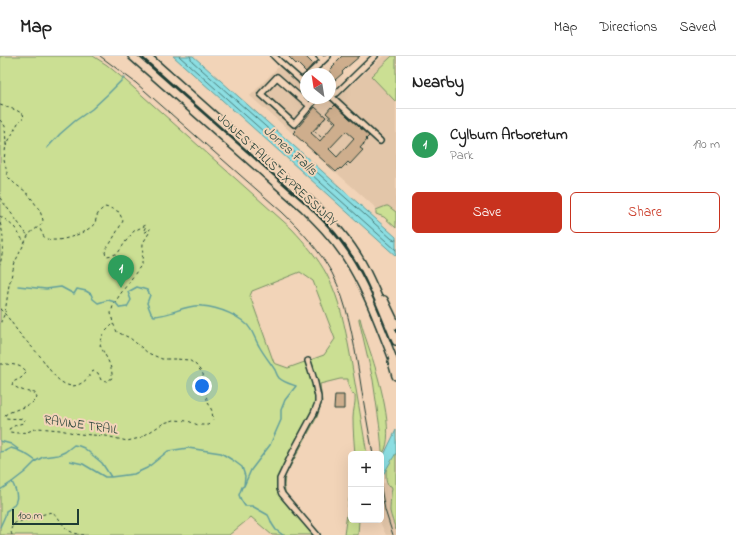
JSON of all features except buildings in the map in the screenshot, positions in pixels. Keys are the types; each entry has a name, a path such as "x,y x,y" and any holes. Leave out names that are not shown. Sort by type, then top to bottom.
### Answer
{"highway":[{"name":"JONES FALLS EXPRESSWAY","path":"132,56 304,208 328,232 345,254 360,280 396,367"},
{"name":"JONES FALLS EXPRESSWAY","path":"147,56 319,209 345,238 361,262 374,287 396,341"},
{"path":"361,262 376,285 396,325"},
{"path":"384,335 396,376"}],"street":[{"path":"274,56 300,80"},
{"path":"319,56 324,60"},
{"path":"315,68 328,56"},
{"path":"336,93 375,56"},
{"path":"277,76 310,106 294,124 261,94 277,76"},
{"path":"336,101 380,140"},
{"path":"308,361 316,383 318,403 280,479 279,485 282,494 317,535"}],"path":[{"path":"0,105 16,110 23,114 24,117 18,123 5,149"},
{"path":"321,137 314,131 318,126 327,116 334,122"},
{"path":"0,120 5,126 4,160 8,177 32,199 40,211 43,220 42,224 33,230 28,237 15,262 9,285 5,313 0,324"},
{"path":"318,126 321,129"},
{"path":"364,143 363,144 366,147"},
{"path":"345,164 348,167"},
{"path":"0,198 28,237"},
{"path":"0,309 5,313 56,378 65,384 73,386 82,383 93,371 98,373 101,380 107,381 112,378 113,373 111,366 100,345 103,334 113,323 111,313 113,306 142,264 143,243 149,233 150,228 144,232 146,225 134,231 118,253 113,256 107,256 105,253 106,249 123,221 119,212 113,209 105,207 98,213 94,223 83,232 72,237 58,240 48,239 44,237 39,227"},
{"path":"0,216 15,228 25,243"},
{"path":"0,223 3,238 3,250 0,265"},
{"name":"RAVINE TRAIL","path":"0,364 24,368 27,372 25,375 13,382 12,385 26,392 35,393 37,398 31,404 5,415 6,418 11,419 25,419 23,423 9,429 10,432 27,432 38,428 106,436 127,441 140,438 164,423 174,420 188,421 198,425 208,425 213,420 212,411 207,400 203,374 196,365 189,360 162,359 148,353 130,338 117,332 113,323"},
{"path":"12,535 11,530 15,523 53,512 69,530 83,535"}],"shaded area":[{"path":"383,56 396,56 396,226 250,96 280,65 300,83 300,104 336,104 336,98"},
{"path":"384,483 392,488 390,511 396,530 396,535 386,535 380,523 384,523"}],"green space":[{"path":"0,56 93,56 107,65 292,229 320,263 332,284 342,314 366,451 355,451 353,418 355,395 352,394 348,385 348,379 340,379 320,384 322,402 317,417 285,476 284,486 286,495 319,535 272,535 251,517 229,535 0,535","holes":["300,272 313,281 335,339 324,355 288,368 274,363 250,296 252,291"]},
{"path":"392,56 396,56 396,102 371,76"},
{"path":"386,206 396,212 396,228 384,217 376,214 376,210"},
{"path":"360,318 374,364 387,420 387,445 384,451 382,451 373,380 359,320"},
{"path":"396,453 396,530 390,511 392,488 386,481 386,468 387,463"},
{"path":"348,506 348,523 359,523 358,535 344,535"}],"water":[{"name":"Jones Falls","path":"173,56 193,56 396,237 396,256"},
{"path":"396,430 396,453 384,473 384,455"}],"waterway":[{"path":"47,148 60,134 92,109 124,78"},
{"path":"18,286 46,289 61,287 74,294 77,289 91,294 93,299 98,303 108,300 115,302 120,308 127,307 131,300 128,292 137,287 147,290 150,295 147,303 151,313 154,316 190,307 202,306 222,310 242,320 252,332 278,377 285,382 296,386 285,400 281,410 281,420 270,445 251,470 244,486"},
{"path":"0,441 11,444 18,449"},
{"path":"0,490 25,472 36,461 43,457 58,455 74,445 84,448 102,463 111,477 134,474 147,468 168,451 188,448 221,453 242,467 245,476 244,486 242,487 239,495 245,506 252,506 268,515 276,530 283,535"},
{"path":"0,452 11,448 24,453 36,461"},
{"path":"70,461 83,464 105,477 110,477"},
{"path":"0,527 6,511 13,505 16,499 17,495 12,482"}],"tram line":[{"path":"100,56 136,83 282,212 303,233 321,256 338,285 346,309 372,451"},
{"path":"384,504 393,535"}],"place":[{"name":"Cylburn Arboretum","path":"121,288"}]}
